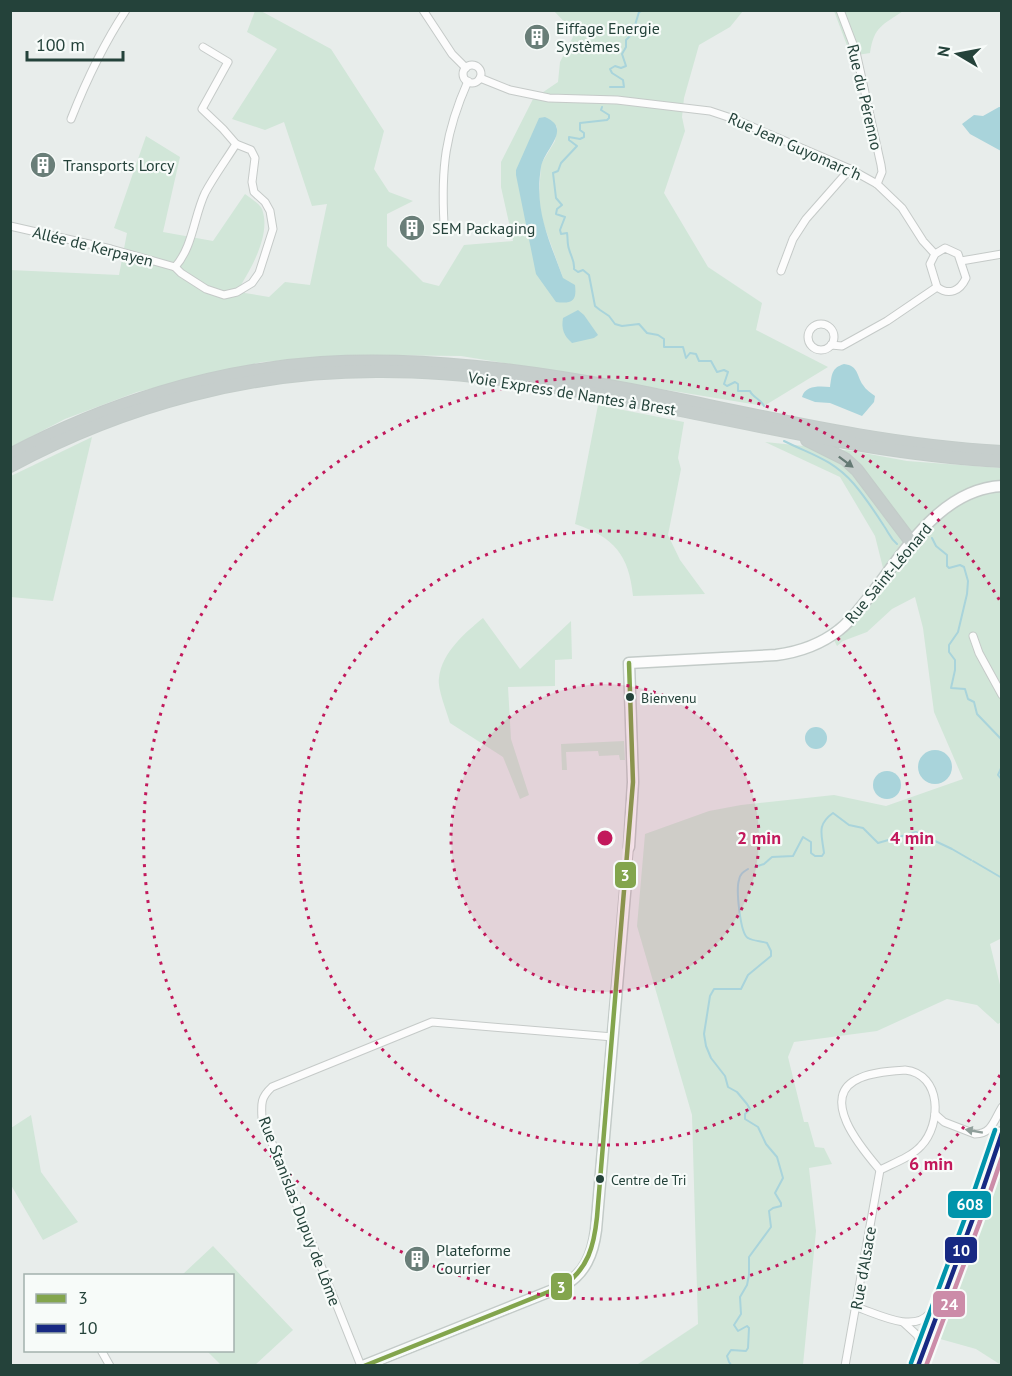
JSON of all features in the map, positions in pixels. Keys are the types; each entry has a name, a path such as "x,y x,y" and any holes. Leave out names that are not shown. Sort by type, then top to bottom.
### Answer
{"highway":[{"name":"Voie Express de Nantes à Brest","path":"10,454 95,415 180,387 290,366 380,361 463,366 540,375 625,389 870,437 953,449 1002,452"},
{"name":"Voie Express de Nantes à Brest","path":"10,466 97,425 177,398 266,379 360,371 457,374 537,384 895,451 1002,461"},
{"path":"796,433 845,459 857,470 912,543"}],"main road":[{"name":"Rue Saint-Léonard","path":"629,847 633,772 628,663 776,655 807,648 840,630 854,616 931,521 953,502 972,493 1002,486"},
{"path":"362,1365 563,1286 582,1270 591,1256 595,1242 626,882"},
{"path":"918,1365 964,1243 1002,1132"}],"street":[{"path":"70,119 85,82 126,10"},
{"path":"423,10 452,54 466,68"},
{"name":"Rue du Pérenno","path":"840,10 856,52 879,153 882,172 877,184"},
{"path":"203,47 228,62 202,110 236,144"},
{"path":"471,65 476,66 481,72 480,78 476,82 468,81 464,75 466,68 471,65"},
{"name":"Rue Jean Guyomarc'h","path":"480,78 503,88 549,98 617,100 723,115 850,169 877,184 902,208 923,241 935,254"},
{"path":"444,224 442,188 444,159 452,120 468,81"},
{"name":"Allée de Kerpayen","path":"10,226 91,244 175,267 206,289 224,295 237,292 252,283 259,273 273,229 270,211 265,202 254,192 252,182 255,158 251,150 236,144 205,194 194,228 180,262 175,267"},
{"path":"782,271 793,239 806,219 850,169"},
{"path":"950,249 958,254 961,261 966,278 962,286 951,292 937,286 930,264 935,254 941,250 950,249"},
{"path":"961,261 1002,254"},
{"path":"831,345 842,346 887,321 937,286"},
{"path":"973,636 979,653 1002,695"},
{"path":"626,882 629,847"},
{"name":"Rue Stanislas Dupuy de Lôme","path":"362,1365 262,1118 263,1095 272,1087 432,1022 613,1037"},
{"path":"906,1070 916,1072 924,1077 931,1086 935,1114 932,1130 922,1146 915,1152 880,1170 847,1125 842,1104 843,1096 850,1084 862,1077 906,1070"},
{"path":"935,1114 944,1122 980,1134 986,1133 1002,1107"},
{"name":"Rue d'Alsace","path":"845,1365 880,1170"},
{"path":"856,1307 904,1323 924,1319 932,1311 957,1251 964,1243"},
{"path":"917,1322 923,1324 930,1334"},
{"path":"904,1323 917,1335 924,1350"},
{"path":"102,1352 110,1365"}],"green space":[{"path":"255,11 261,11 331,49 384,131 374,169 389,192 413,201 387,214 387,246 423,282 439,286 464,245 513,241 501,187 501,162 533,99 558,82 560,62 575,33 554,11 743,11 730,27 699,45 684,98 682,117 685,131 664,193 708,267 762,303 756,330 828,367 764,406 461,356 365,355 262,362 137,392 65,419 11,447 10,270 119,275 127,233 114,228 146,136 180,157 163,232 213,241 245,194 262,209 264,228 259,249 241,285 245,293 269,297 285,282 310,285 327,204 312,206 284,122 265,130 232,119 277,49 247,32","holes":["557,126 555,141 541,164 539,197 541,217 563,278 516,170"]},
{"path":"834,11 903,11 880,27 874,37 870,53 851,56"},
{"path":"598,405 684,422 678,458 681,469 668,535 680,560 705,594 633,596 628,569 617,550 600,535 575,524"},
{"path":"92,437 53,601 11,597 11,476"},
{"path":"765,442 853,451 907,461 1001,468 1002,938 990,944 1001,989 1001,1022 998,1024 977,1005 947,999 877,1031 794,1042 788,1057 804,1122 808,1122 815,1147 824,1148 832,1164 809,1168 816,1231 803,1365 635,1366 698,1324 692,1115 637,926 645,834 709,811 741,805 834,795 886,806 963,779 934,712 923,628 915,597 892,609 867,632 843,641 837,646 834,640 849,629 887,584 875,536 840,477"},
{"path":"483,618 520,669 571,621 572,659 555,660 555,686 508,687 511,739 529,795 520,799 503,757 450,723 439,688 441,669 449,652"},
{"path":"624,741 625,760 620,760 619,755 599,756 598,751 566,752 567,770 562,770 561,744"},
{"path":"31,1115 41,1172 78,1222 43,1240 11,1185 11,1128"},
{"path":"1001,1143 1001,1365 976,1349 926,1335"},
{"path":"213,1246 293,1330 255,1365 221,1365 208,1352 234,1352 234,1274 183,1274"}],"water":[{"path":"1001,107 1001,151 970,134 962,124 974,115 983,116"},
{"path":"545,117 557,127 557,133 541,167 539,183 541,211 563,278 575,285 575,295 570,302 556,302 536,274 516,175 516,170 539,118"},
{"path":"578,310 598,335 572,343 564,332 563,318"},
{"path":"844,364 855,369 864,387 875,396 874,402 862,416 830,403 815,402 802,397 810,388 830,387 834,370"},
{"path":"816,727 824,730 827,738 824,746 816,749 808,746 805,738 808,730"},
{"path":"935,750 947,755 952,767 947,779 935,784 923,779 918,767 923,755"},
{"path":"887,771 897,775 901,785 897,795 887,799 877,795 873,785 877,775"}],"waterway":[{"path":"610,87 624,87 623,80 610,69 615,66 621,68 626,66 622,54 626,47 626,40 632,34 626,28 627,25 635,25 639,12 643,10"},
{"path":"602,107 601,110 609,115 609,118 580,123 580,130 584,133 584,137 580,139 569,137 569,140 577,146 561,163 558,171 553,173 556,198 562,205 557,209 556,214 565,217 560,230 561,234 567,233 574,269 578,272 583,270 589,275 595,306 609,316 615,324 622,326 639,324 647,333 664,339 664,347 683,347 686,358 690,353 696,354 699,361 711,361 717,372 724,370 728,372 724,384 727,386 735,382 738,384 738,391 750,391 764,406"},
{"path":"784,441 821,458 846,476 862,494 897,544"},
{"path":"932,538 936,546 947,555 947,566 949,568 960,565 964,567 968,581 958,632 949,645 949,652 955,660 951,688 965,689 968,699 974,702 977,714 1002,740"},
{"path":"1002,766 998,775 1002,780"},
{"path":"755,867 764,864 772,857 793,856 803,837 811,842 811,853 815,856 822,856 824,853 822,826 833,813 849,825 863,828 878,843 916,832 971,860"},
{"path":"973,861 1002,878"},
{"path":"732,1366 727,1356 731,1350 746,1351 748,1348 749,1328 747,1326 738,1331 734,1325 741,1314 740,1297 747,1285 749,1257 771,1227 769,1211 781,1206 775,1193 783,1178 777,1157 766,1144 758,1127 745,1119 745,1114 750,1109 737,1092 728,1087 725,1076 711,1058 704,1034 710,996 714,989 741,989 748,975 771,956 767,943 748,938 743,929 739,911 738,885 739,878 748,869"}],"transit line":[{"name":"3","path":"364,1366 563,1286 584,1264 592,1247 597,1217 633,782 629,663"},
{"name":"608","path":"911,1363 995,1130"},
{"name":"10","path":"918,1366 1002,1133"},
{"name":"24","path":"926,1366 1002,1157"}],"place":[{"name":"Eiffage Energie Systèmes","path":"537,37"},
{"name":"Transports Lorcy","path":"43,165"},
{"name":"SEM Packaging","path":"412,228"},
{"name":"Bienvenu","path":"630,697"},
{"name":"Centre de Tri","path":"600,1179"},
{"name":"Plateforme Courrier","path":"417,1259"}]}
